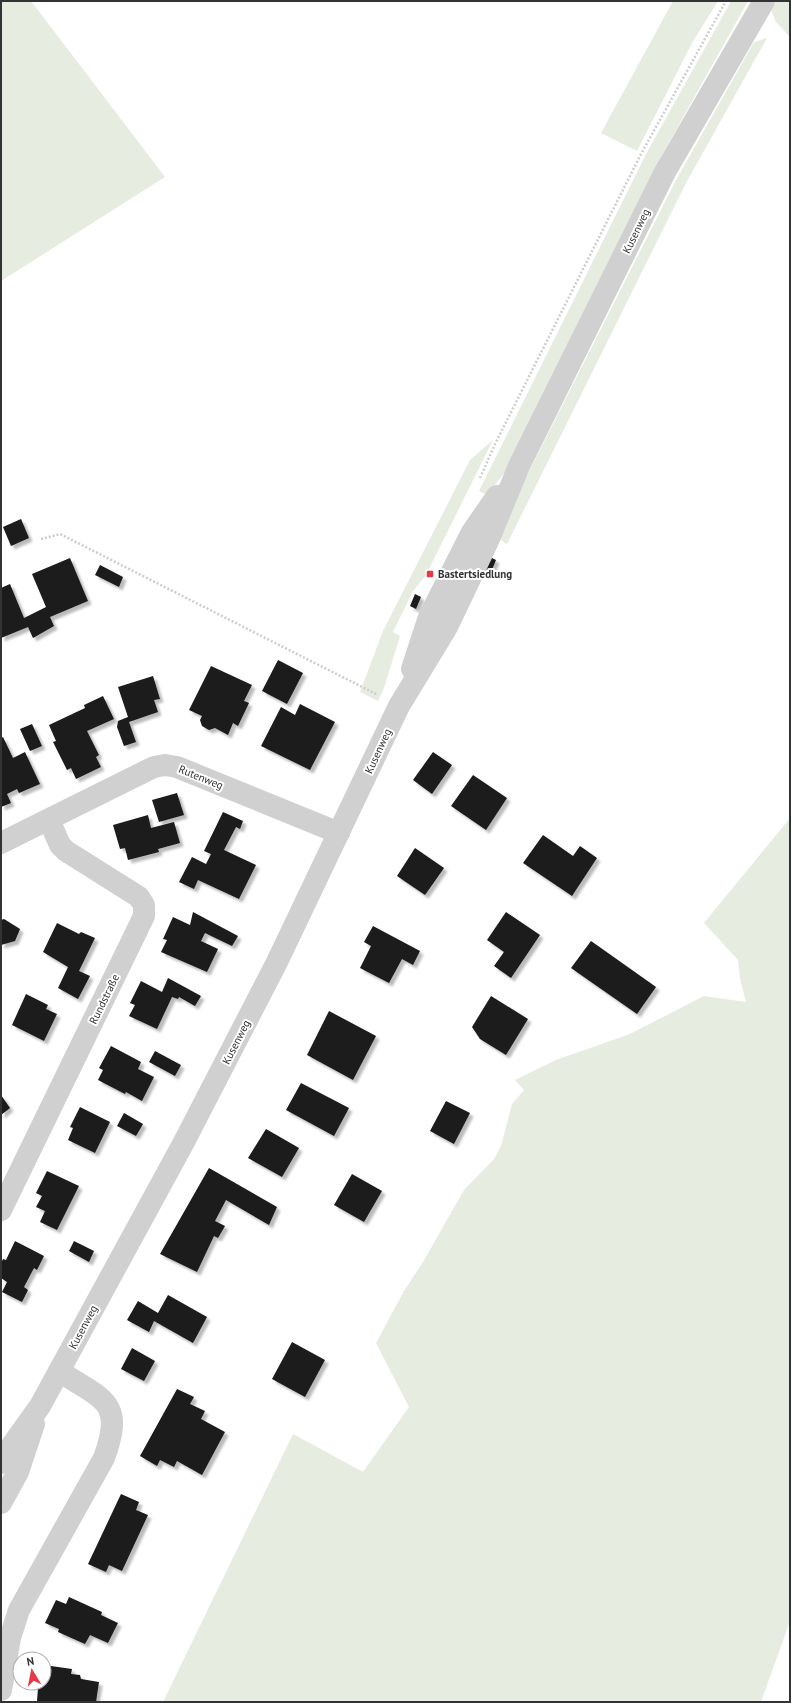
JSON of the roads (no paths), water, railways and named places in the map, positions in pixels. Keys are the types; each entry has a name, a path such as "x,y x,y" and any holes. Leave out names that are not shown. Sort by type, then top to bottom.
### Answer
{"street":[{"name":"Kusenweg","path":"1,1463 40,1406 191,1128 277,962 399,706 447,627 488,541 519,466 665,172 764,1"},
{"name":"Rutenweg","path":"1,843 154,767 165,765 177,767 339,833"},
{"name":"Rundstraße","path":"1,1210 144,916 144,905 139,897 66,851 60,845 49,820"},
{"path":"1,1690 10,1638 20,1610 104,1458 110,1441 113,1424 111,1412 105,1401 59,1371"},
{"name":"Kusenweg","path":"1,1503 18,1472 40,1406"}],"place":[{"name":"Bastertsiedlung","path":"430,574"}]}
